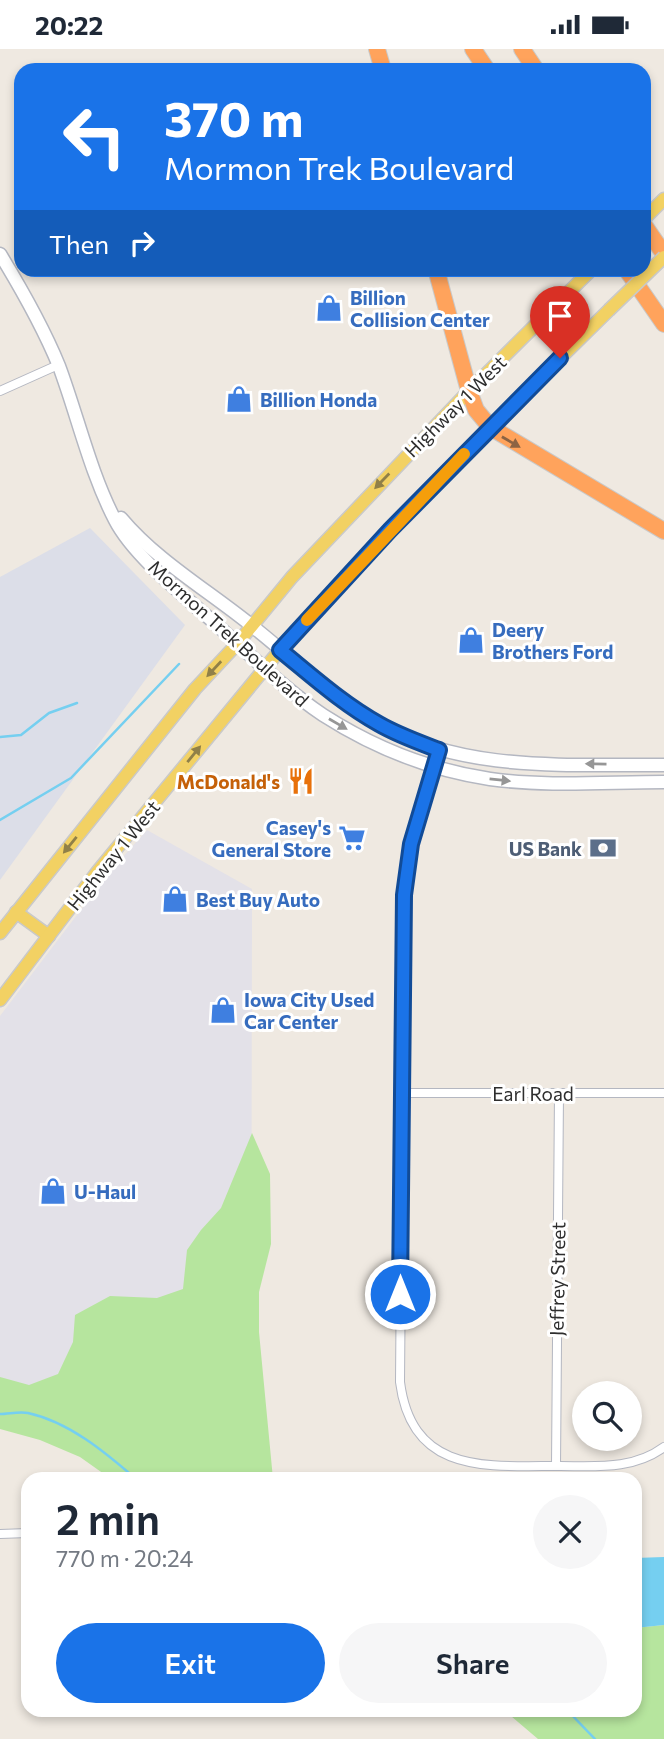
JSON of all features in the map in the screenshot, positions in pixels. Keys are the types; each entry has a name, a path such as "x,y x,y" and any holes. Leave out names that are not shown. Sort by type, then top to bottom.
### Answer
{"highway":[{"path":"651,236 664,255"},
{"path":"438,277 469,391 476,409 490,427 664,531"},
{"path":"632,277 664,324"}],"main road":[{"path":"651,212 664,199"},
{"name":"Mormon Trek Boulevard","path":"0,254 58,365 116,523 134,546 237,644 321,714 370,741 433,767 490,779 522,782 664,782"},
{"name":"Highway 1 West","path":"651,268 664,255"},
{"name":"Highway 1 West","path":"0,933 195,689 253,626 292,577 469,391 584,277"},
{"name":"Highway 1 West","path":"0,1000 98,871 280,650 390,530 642,277"},
{"name":"Mormon Trek Boulevard","path":"105,499 154,551 253,626 353,708 400,735 439,750 530,764 664,765"},
{"path":"16,912 49,936"}],"street":[{"path":"0,391 58,365"},
{"path":"439,750 411,844 404,895 400,1382 406,1412 412,1425 434,1447 462,1462 488,1466 616,1466 634,1463 664,1447"},
{"name":"Earl Road","path":"401,1093 664,1093"},
{"name":"Jeffrey Street","path":"556,1466 559,1093"},
{"path":"0,1534 21,1533"}],"shaded area":[{"path":"90,528 185,625 0,880 0,577"},
{"path":"147,830 252,889 251,1472 225,1472 0,1412 0,1016 112,869"}],"green space":[{"path":"252,1133 270,1174 271,1244 259,1292 259,1332 272,1472 101,1472 80,1457 40,1440 0,1429 0,1377 29,1385 58,1374 73,1342 75,1315 110,1296 157,1298 183,1289 187,1250 221,1208"},
{"path":"664,1625 664,1739 538,1739 512,1717 642,1717 642,1627"}],"water":[{"path":"664,1557 664,1625 642,1627 642,1558"}],"waterway":[{"path":"0,820 71,778 179,664"},
{"path":"0,737 21,735 49,713 77,703"},
{"path":"0,1414 28,1413 58,1423 99,1449 127,1472"},
{"path":"574,1717 595,1739"}],"slow traffic":[{"path":"307,620 464,454"}],"place":[{"name":"Billion Collision Center","path":"329,308"},
{"name":"Billion Honda","path":"239,399"},
{"name":"Deery Brothers Ford","path":"471,640"},
{"name":"McDonald's","path":"301,781"},
{"name":"Casey's General Store","path":"352,838"},
{"name":"US Bank","path":"603,848"},
{"name":"Best Buy Auto","path":"175,899"},
{"name":"Iowa City Used Car Center","path":"223,1010"},
{"name":"U-Haul","path":"53,1191"}],"route":[{"path":"400,1294 404,895 411,844 439,750 400,735 365,716 328,690 280,650 390,530 560,358"}]}
